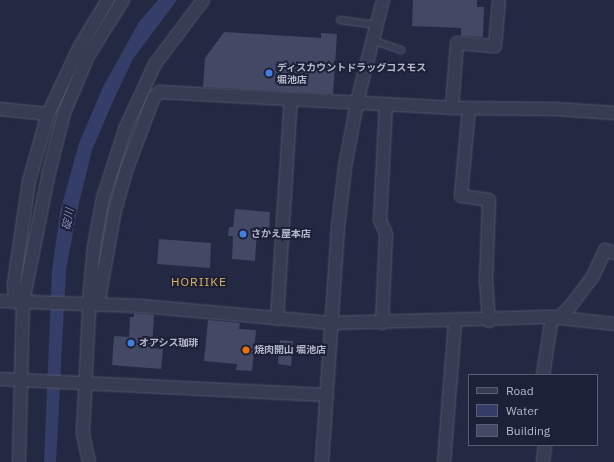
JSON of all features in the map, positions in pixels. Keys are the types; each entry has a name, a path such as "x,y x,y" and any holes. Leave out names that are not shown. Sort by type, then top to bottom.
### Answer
{"street":[{"path":"22,302 14,284 29,181 48,114 80,46 108,0"},
{"path":"19,462 24,380 22,302 49,172 64,113 88,56 123,0"},
{"path":"82,462 85,383 94,247 103,198 126,128 155,64 203,0"},
{"path":"322,462 338,227 357,102 383,0"},
{"path":"452,108 457,43 495,46 499,0"},
{"path":"91,305 127,168 154,97 167,91 386,105 469,109 555,109 614,113"},
{"path":"277,319 291,98"},
{"path":"382,323 386,234 380,220 386,105"},
{"path":"0,109 48,114"},
{"path":"469,109 461,196 489,200 486,281 489,321"},
{"path":"543,374 555,318 569,308 594,276 605,250 613,249"},
{"path":"0,302 182,309 331,323 489,321 555,318 614,324"},
{"path":"444,462 456,321"},
{"path":"0,379 326,395"},
{"path":"83,433 89,462"},
{"path":"543,462 545,446"}],"lane":[{"path":"340,20 376,25"},
{"path":"372,40 401,50"}],"water":[{"name":"碇川","path":"158,0 177,0 133,59 92,150 77,211 66,270 56,462 44,462 52,271 60,212 79,143 103,87 139,22"}],"building":[{"path":"413,0 477,0 477,7 484,7 483,37 461,36 461,28 412,26"},
{"name":"ディスカウントドラッグコスモス 堀池店","path":"224,32 321,38 321,33 337,34 333,94 203,87 205,58"},
{"name":"さかえ屋本店","path":"235,209 270,212 269,231 257,230 255,261 232,259 233,236 228,236 229,227 233,227"},
{"path":"159,239 211,243 210,268 157,264"},
{"name":"オアシス珈琲","path":"134,313 154,315 152,348 163,349 161,369 112,365 114,336 129,337 130,317 134,317"},
{"path":"208,320 240,323 239,329 256,330 252,371 236,370 237,364 204,361"},
{"path":"280,340 293,341 291,366 278,364"}],"place":[{"name":"ディスカウントドラッグコスモス 堀池店","path":"269,73"},
{"name":"さかえ屋本店","path":"243,234"},
{"name":"オアシス珈琲","path":"131,343"},
{"name":"焼肉開山 堀池店","path":"246,350"}],"district":[{"name":"HORIIKE","path":"199,282"}]}
